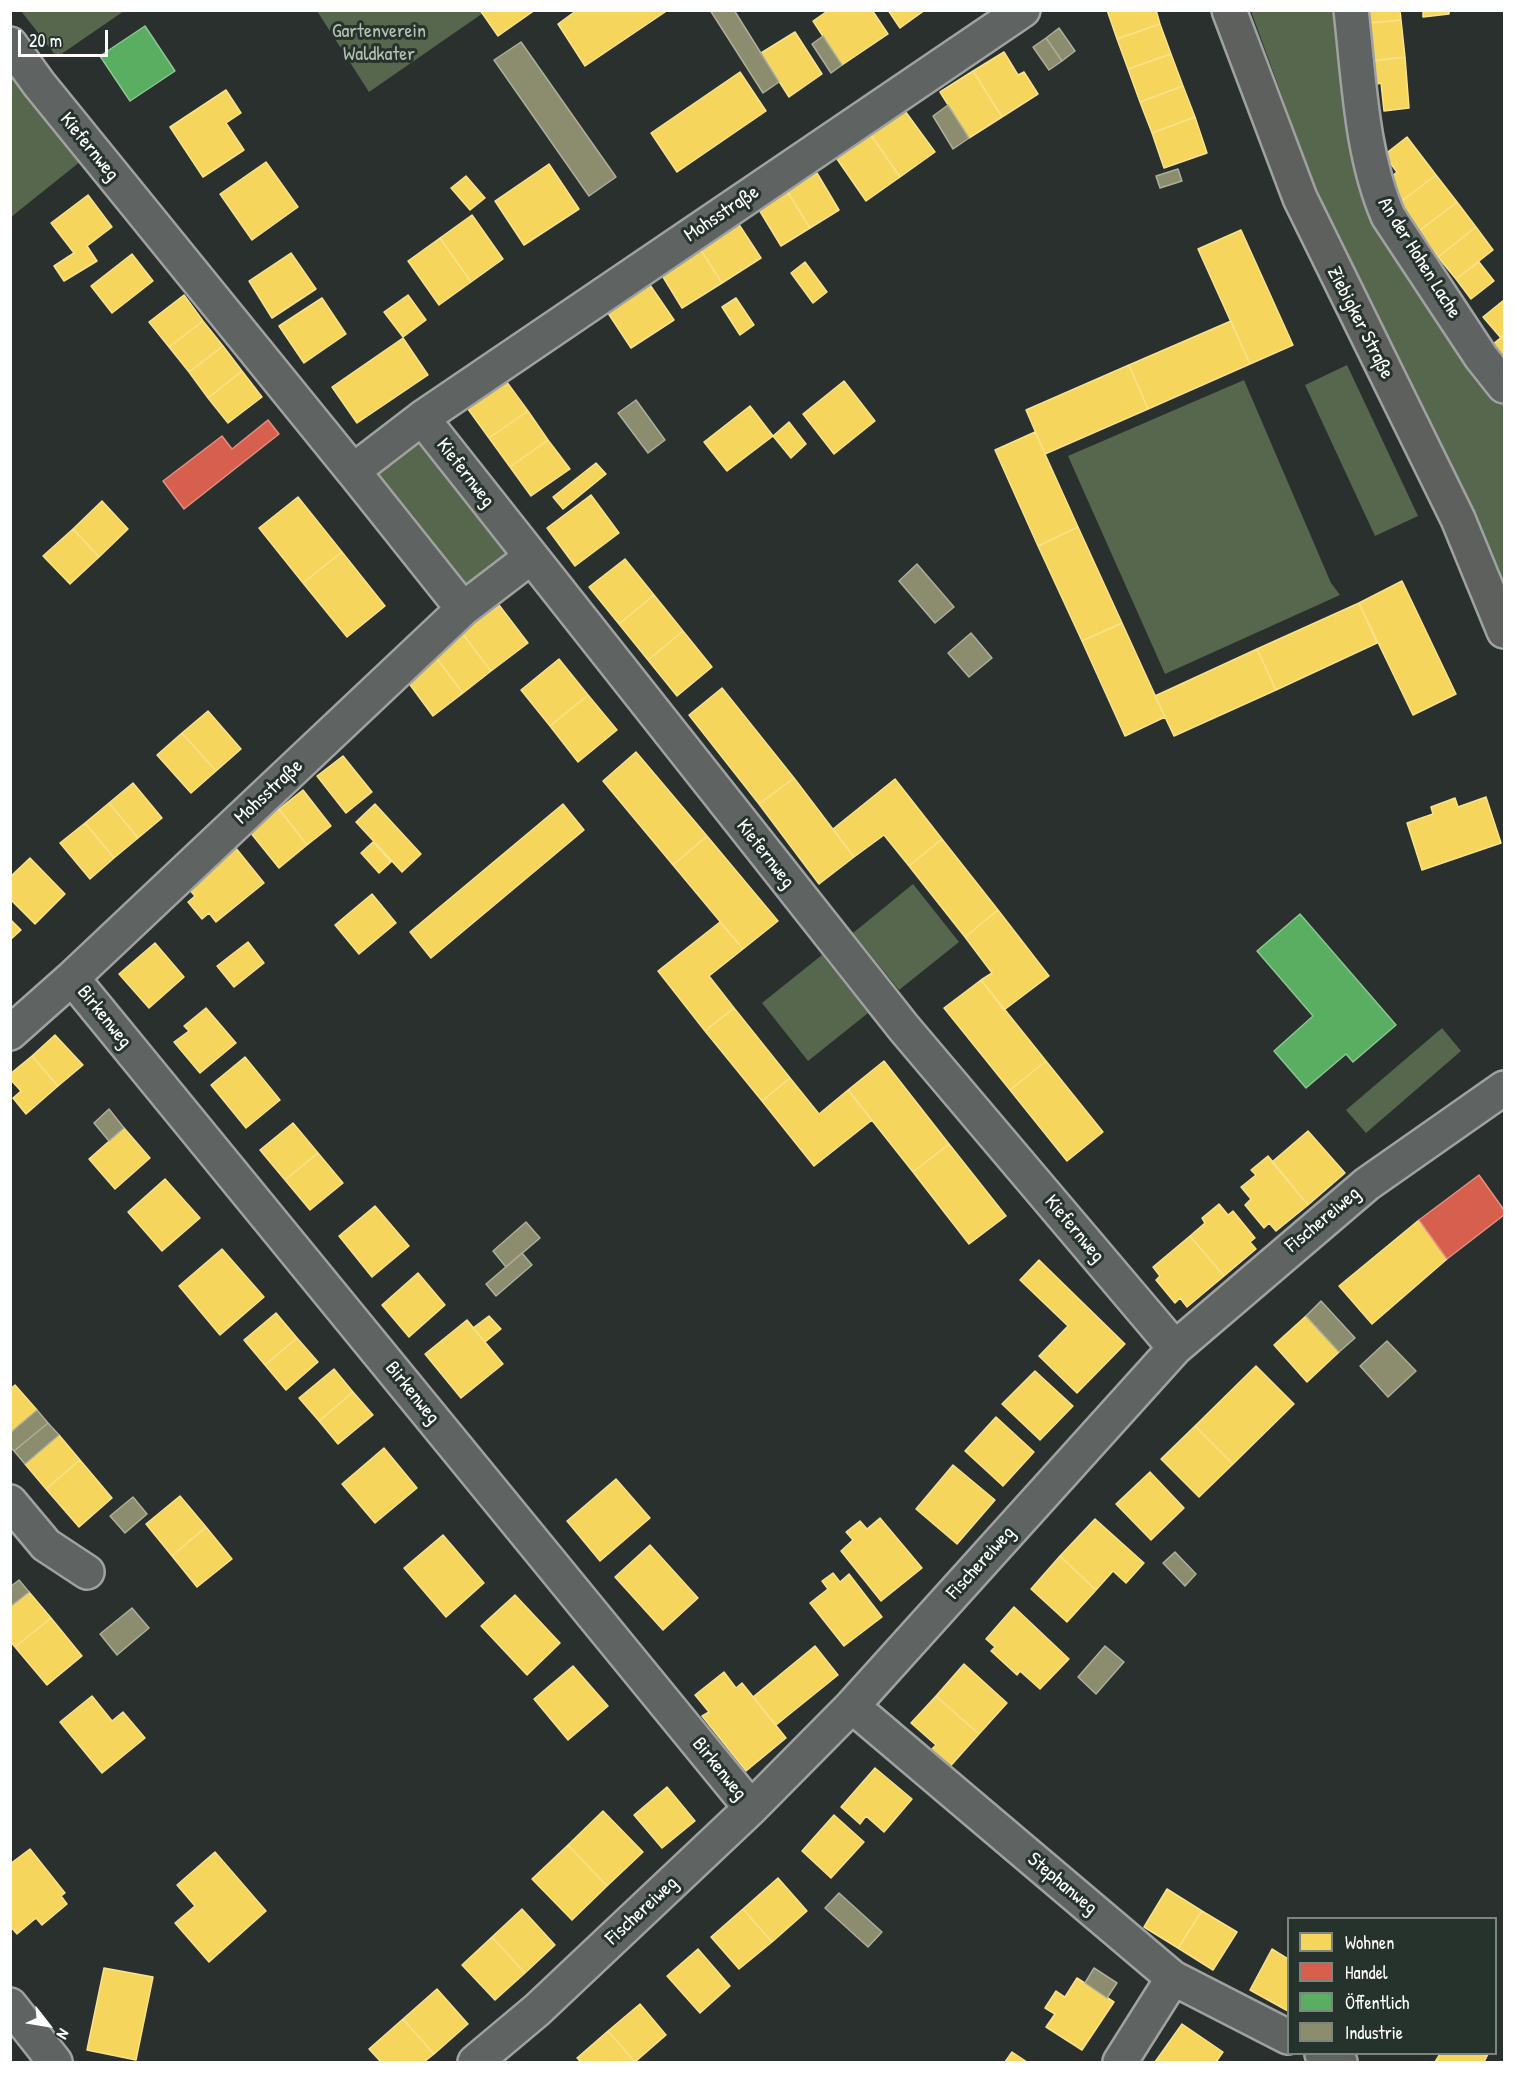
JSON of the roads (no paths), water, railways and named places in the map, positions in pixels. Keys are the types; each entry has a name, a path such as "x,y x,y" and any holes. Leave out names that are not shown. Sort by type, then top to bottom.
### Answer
{"main road":[{"name":"Ziebigker Straße","path":"1229,10 1300,198 1458,519 1504,631"}],"street":[{"name":"Mohsstraße","path":"422,418 1023,10"},
{"name":"An der Hohen Lache","path":"1351,10 1377,191 1388,216 1481,357 1504,386"},
{"name":"Kiefernweg","path":"10,44 39,84 463,609"},
{"name":"Kiefernweg","path":"352,471 422,418 904,1028 1175,1348"},
{"name":"Mohsstraße","path":"10,1033 72,978 463,609 531,557"},
{"name":"Birkenweg","path":"72,978 751,1808"},
{"name":"Fischereiweg","path":"475,2062 537,2010 751,1808 852,1706 1175,1348 1367,1184 1504,1088"},
{"path":"10,1502 46,1545 87,1572"},
{"name":"Stephanweg","path":"852,1706 1173,1978 1287,2036"},
{"path":"1120,2062 1173,1978"},
{"path":"10,2005 55,2062"},
{"path":"1324,2055 1340,2062"}],"park label":[{"name":"Gartenverein Waldkater","path":"379,44"}]}
